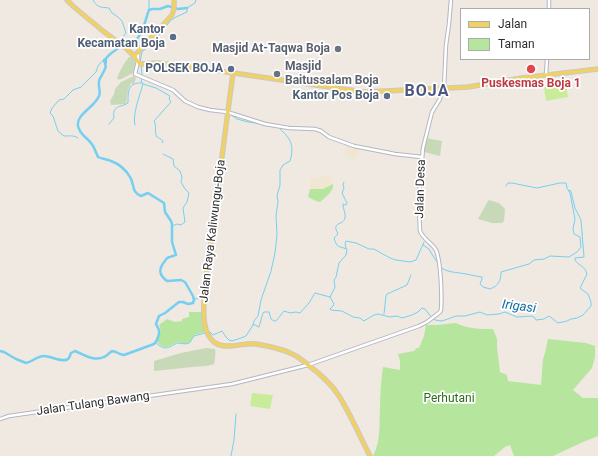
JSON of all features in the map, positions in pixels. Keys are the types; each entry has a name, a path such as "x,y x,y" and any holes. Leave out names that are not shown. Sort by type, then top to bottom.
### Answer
{"main road":[{"path":"67,0 140,63 158,63 358,92 472,86 522,78 598,69"},
{"path":"129,52 138,53 140,48 172,15 174,0"},
{"name":"Jalan Raya Kaliwungu-Boja","path":"233,73 204,293 204,313 207,332 213,341 225,346 249,344 266,346 292,353 299,357 323,377 332,387 339,397 370,456"}],"street":[{"name":"Jalan Desa","path":"217,385 232,384 308,364 419,326 440,312 439,265 437,255 435,249 420,231 420,190 423,148 430,118 440,99 442,88 451,0"},
{"path":"138,53 140,63 135,74 173,90 185,101 194,106 227,112 265,124 315,129 321,131 329,137 354,146 422,157"},
{"path":"546,75 547,60"},
{"name":"Jalan Tulang Bawang","path":"0,419 9,416 217,385"}],"shaded area":[{"path":"347,145 359,149 355,160 344,155"},
{"path":"330,174 333,184 323,189 310,189 311,178"}],"green space":[{"path":"129,57 132,57 135,63 133,73 123,79 117,79 120,71"},
{"path":"134,76 136,78 134,84 131,83 128,90 126,104 111,105 110,101 115,89 121,82"},
{"path":"566,83 568,97 546,101 544,87"},
{"path":"426,138 442,141 440,156 424,152"},
{"path":"333,184 333,188 329,194 320,202 308,197 310,189 323,189"},
{"path":"489,200 499,203 505,209 504,221 502,223 492,223 478,219"},
{"path":"189,312 203,312 205,332 194,335 190,342 185,344 177,342 165,347 160,345 157,342 160,334 159,325 167,319 175,322 182,321 182,319 189,317"},
{"name":"Perhutani","path":"456,323 470,328 493,329 497,339 500,372 507,375 508,381 541,385 543,359 548,339 586,343 595,346 595,357 592,368 573,390 583,398 598,398 598,436 553,456 514,456 510,445 494,456 373,456 376,450 379,433 380,393 383,367 400,370 398,354 414,351 419,348 424,336 426,325"},
{"path":"206,348 215,349 214,364 154,371 154,361 181,353"},
{"path":"252,393 273,395 270,409 250,406"}],"waterway":[{"path":"93,0 98,6 109,8 112,13 122,21 126,33 121,40 123,44"},
{"path":"149,0 149,10"},
{"path":"140,62 142,52 155,40 171,20 187,12 187,8 195,3 196,0"},
{"path":"0,351 26,363 44,356 66,360 69,358 71,353 75,351 96,359 105,357 112,351 124,355 154,344 159,334 156,324 159,316 179,302 188,304 193,303 193,296 185,282 181,280 167,281 160,272 160,269 166,259 176,255 172,242 172,224 165,212 164,203 148,193 141,196 138,194 134,190 130,177 126,172 114,162 98,157 91,143 81,132 78,126 80,118 94,104 99,96 99,81 106,66 104,61 114,51 137,39 143,29 149,10 160,9 168,6 178,9 187,8"},
{"path":"106,58 106,63"},
{"path":"78,138 73,136 64,136 58,131 53,116 50,113 52,108 59,100 64,99 73,90 81,87 96,72 98,66 104,59"},
{"path":"141,65 142,75"},
{"path":"135,125 134,121 137,105 143,84 141,81 142,79"},
{"path":"109,124 114,118 115,109 128,103 131,86 137,83 142,83"},
{"path":"143,84 156,88 170,96 169,99 171,102 154,121 156,135 163,141 162,143"},
{"path":"187,103 197,108"},
{"path":"222,147 226,112"},
{"path":"230,114 237,119 263,124"},
{"path":"268,126 275,127"},
{"path":"208,332 213,335 222,331 226,337 232,341 246,336 258,316 261,300 271,271 275,253 277,235 277,196 280,185 280,170 283,165 290,161 292,150 292,146 288,138 278,127"},
{"path":"163,154 173,159 174,166 180,171 182,177 181,182 189,193 187,202 183,208 185,222 181,225 177,224 172,226"},
{"name":"Irigasi","path":"344,182 342,193 347,203 346,205 343,204 345,218 337,225 336,230 338,234 334,238 338,246 347,249 346,255 339,263 334,280 335,287 330,297 334,304 330,309 342,311 364,321 378,314 402,318 412,315 422,308 425,309 435,320 442,321 456,316 465,316 480,312 487,315 505,312 517,317 531,316 536,320 544,319 549,316 558,323 583,315 591,306 591,302 588,294 580,288 587,274 585,269 575,260 575,258 584,257 581,220 575,208 571,192 570,190 569,191"},
{"name":"Irigasi","path":"440,267 449,271 482,277 480,284 483,287 490,289 498,283 501,272 529,264 534,260 544,259 550,256 569,257 577,252 581,247 580,237 574,234 573,229 575,219 570,193 566,183 537,188 512,183 508,183 506,186"},
{"path":"203,284 212,221"},
{"name":"Irigasi","path":"346,248 346,241 356,243 369,249 374,249 390,258 410,262 416,260 424,242"},
{"name":"Irigasi","path":"423,245 429,249 438,263"},
{"name":"Irigasi","path":"384,314 387,294 407,285 411,275"},
{"path":"253,325 259,327 264,312 269,312 271,319 274,321 276,321 284,311 290,313 300,313 315,293 330,297"},
{"path":"194,299 202,298 202,295"},
{"path":"156,343 164,348 177,343 187,344 190,343 194,336 205,333"},
{"path":"231,456 236,414"}],"place":[{"name":"Kantor Kecamatan Boja","path":"173,37"},
{"name":"Masjid At-Taqwa Boja","path":"338,49"},
{"name":"POLSEK BOJA","path":"231,69"},
{"name":"Puskesmas Boja 1","path":"531,69"},
{"name":"Masjid Baitussalam Boja","path":"277,74"},
{"name":"Kantor Pos Boja","path":"387,96"}],"district":[{"name":"BOJA","path":"427,92"}]}
